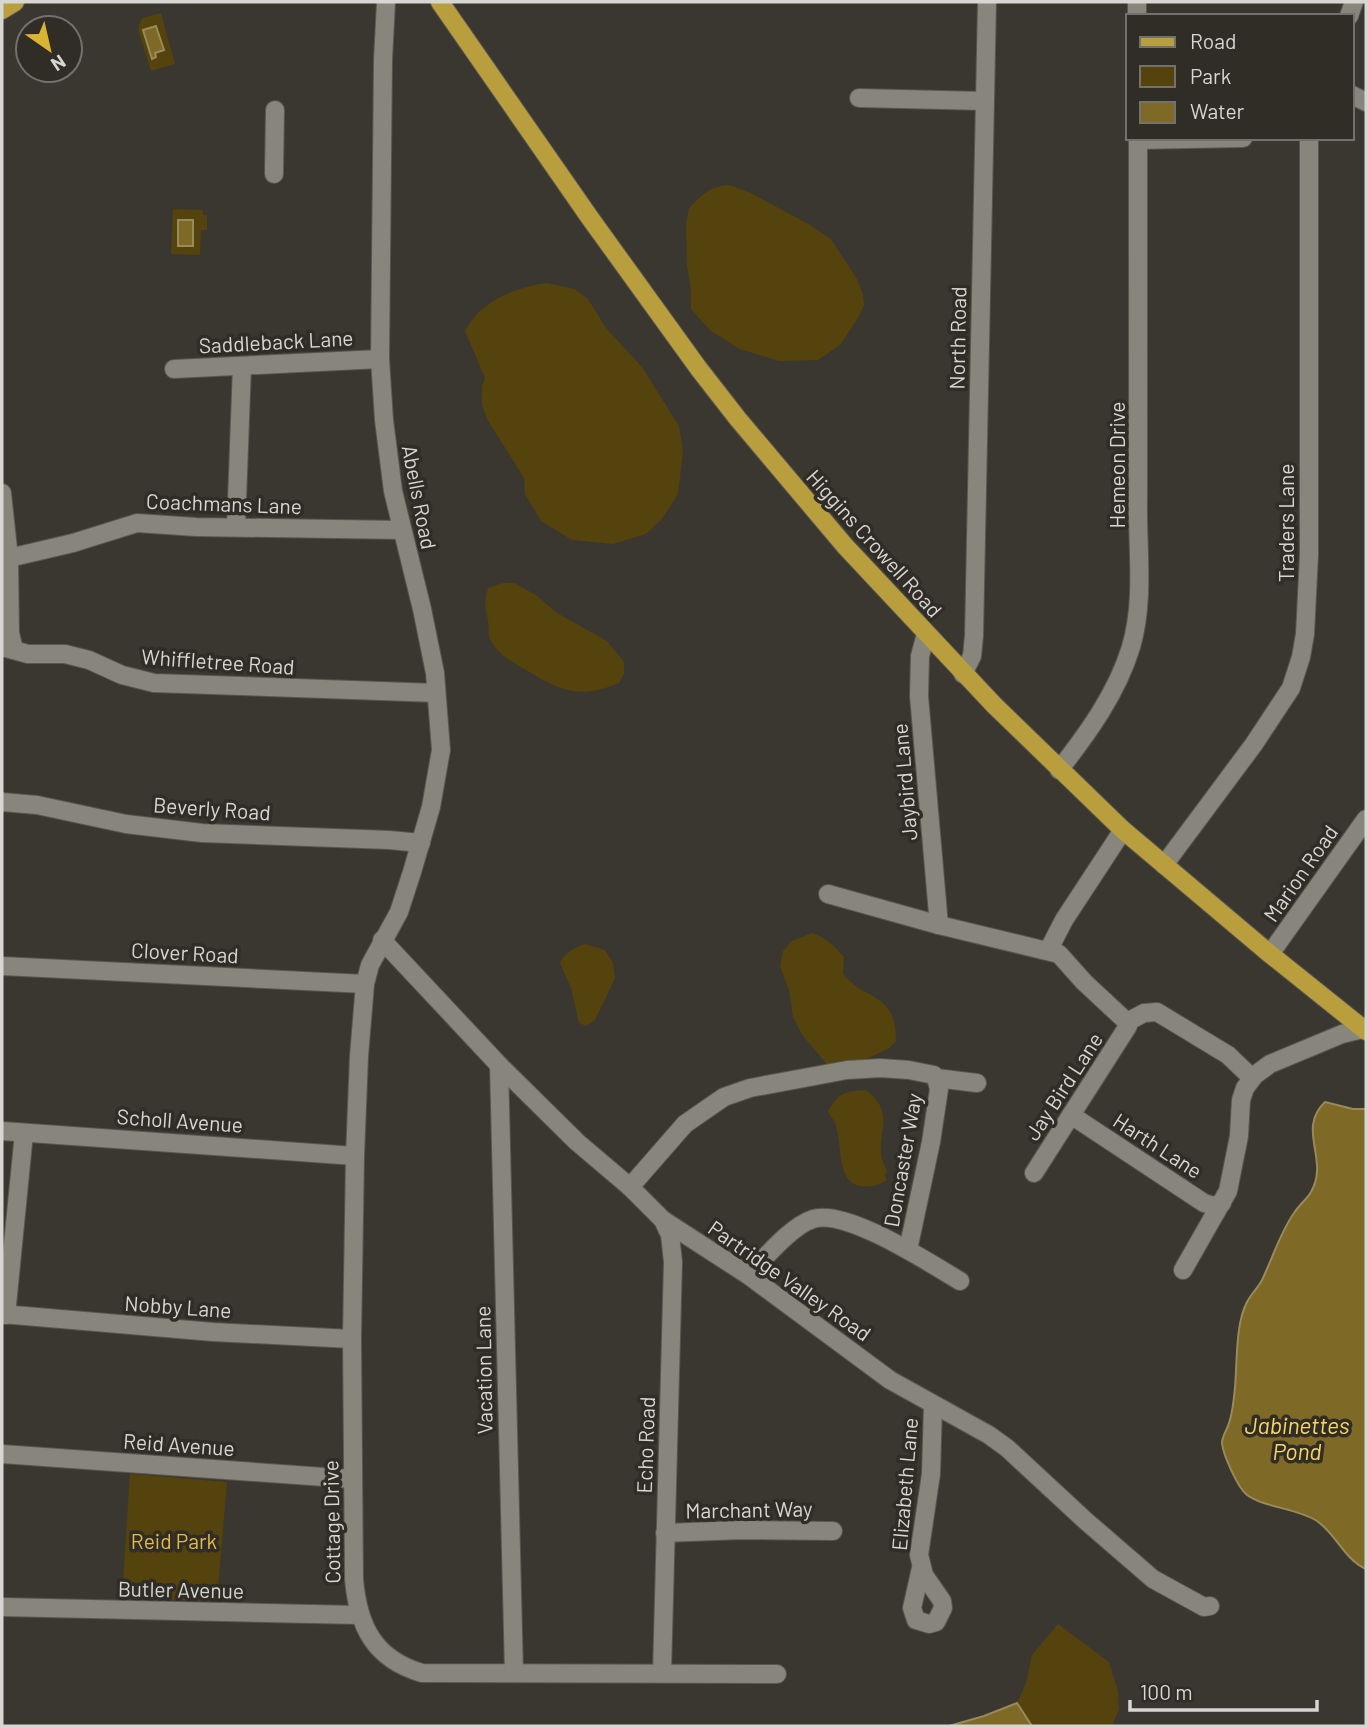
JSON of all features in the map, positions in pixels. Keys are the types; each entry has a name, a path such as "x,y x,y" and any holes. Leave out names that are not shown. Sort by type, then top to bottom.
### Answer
{"main road":[{"path":"2,10 15,2"},
{"name":"Higgins Crowell Road","path":"440,2 699,369 806,501 926,635 1059,770 1123,830 1365,1030"}],"street":[{"name":"Abells Road","path":"365,985 370,965 399,912 431,807 441,750 436,693 422,609 401,530 389,469 380,359 386,2"},
{"name":"North Road","path":"963,674 972,656 974,636 987,2"},
{"path":"859,98 984,101"},
{"path":"274,174 275,110"},
{"name":"Hemeon Drive","path":"1059,770 1084,738 1111,694 1124,667 1137,622 1140,570 1138,140"},
{"name":"Traders Lane","path":"1164,865 1261,735 1291,688 1301,657 1305,634 1308,567 1308,140"},
{"name":"Saddleback Lane","path":"174,369 380,359"},
{"path":"236,527 242,366"},
{"path":"2,493 9,558 8,649"},
{"name":"Coachmans Lane","path":"9,558 73,543 137,523 401,530"},
{"name":"Jaybird Lane","path":"926,635 920,656 919,696 939,925"},
{"name":"Whiffletree Road","path":"8,649 38,656 65,654 89,660 122,675 154,683 436,693"},
{"name":"Beverly Road","path":"2,802 37,804 126,824 202,833 389,839 421,843"},
{"name":"Marion Road","path":"1270,954 1366,819"},
{"path":"1048,951 1064,920 1123,830"},
{"path":"828,894 1059,954 1084,982 1127,1021 1144,1013 1157,1012 1228,1055 1252,1078"},
{"name":"Partridge Valley Road","path":"382,940 499,1065 577,1142 630,1187 663,1220 748,1275 890,1380 975,1426 1007,1448 1111,1545 1162,1586 1204,1606 1210,1606"},
{"name":"Clover Road","path":"2,965 365,985"},
{"name":"Cottage Drive","path":"365,985 355,1156 352,1479 354,1579 359,1615 370,1636 379,1648 398,1663 412,1670 439,1674 777,1674"},
{"name":"Jay Bird Lane","path":"1034,1173 1128,1027 1127,1021"},
{"path":"1183,1270 1228,1191 1239,1136 1241,1100 1252,1078 1270,1065 1342,1034 1365,1030"},
{"name":"Vacation Lane","path":"499,1065 514,1673"},
{"path":"630,1187 685,1124 724,1097 750,1088 846,1070 880,1068 908,1070 934,1075 936,1078 976,1083"},
{"name":"Doncaster Way","path":"908,1250 931,1142 939,1089 936,1078"},
{"name":"Harth Lane","path":"1070,1115 1204,1203 1214,1206 1222,1203"},
{"name":"Scholl Avenue","path":"2,1131 355,1156"},
{"path":"4,1315 24,1133"},
{"path":"748,1275 779,1245 814,1219 833,1218 908,1250 960,1282"},
{"name":"Echo Road","path":"662,1673 673,1262 670,1235 663,1220"},
{"name":"Nobby Lane","path":"4,1315 213,1332 352,1339"},
{"name":"Elizabeth Lane","path":"921,1567 919,1555 930,1474 933,1405"},
{"name":"Reid Avenue","path":"2,1454 352,1479"},
{"name":"Marchant Way","path":"665,1533 833,1531"},
{"name":"Butler Avenue","path":"2,1607 359,1615"}],"green space":[{"path":"161,13 175,64 151,71 138,29 142,18"},
{"path":"729,185 751,193 831,239 857,279 864,305 858,318 840,345 818,360 779,361 740,349 711,331 691,309 686,223 689,208 711,189"},
{"path":"173,209 203,210 203,215 207,215 207,230 201,230 200,255 171,254"},
{"path":"547,283 575,289 588,299 606,328 642,367 679,426 683,451 678,494 662,519 646,534 613,544 572,540 541,521 525,494 524,478 487,419 482,405 485,378 465,331 480,311 500,297"},
{"path":"514,583 536,595 557,613 607,641 624,662 624,674 619,683 582,692 561,688 511,661 495,648 489,636 485,601 488,588"},
{"path":"812,933 826,940 844,957 843,974 852,983 886,1005 895,1025 896,1041 888,1049 866,1059 837,1066 826,1063 803,1036 793,1017 789,990 780,966 783,951 792,941"},
{"path":"585,944 605,950 613,963 615,978 595,1020 586,1026 579,1023 571,988 560,963 570,951"},
{"path":"866,1090 882,1109 881,1149 887,1180 877,1185 860,1186 852,1183 843,1168 837,1129 828,1112 843,1094"},
{"name":"Reid Park","path":"130,1474 227,1482 217,1601 122,1598"},
{"path":"1058,1624 1109,1662 1118,1691 1119,1709 1112,1726 1032,1726 1017,1703 1026,1683 1032,1655"}],"water":[{"path":"156,26 164,50 155,53 156,57 152,59 143,30"},
{"path":"178,220 193,220 193,246 178,246"},
{"name":"Jabinettes Pond","path":"1325,1102 1353,1109 1366,1109 1366,1569 1358,1565 1317,1521 1247,1495 1239,1486 1222,1443 1232,1410 1238,1336 1243,1312 1262,1280 1285,1229 1311,1192 1316,1180 1313,1123"},
{"path":"1017,1703 1032,1726 949,1726 984,1716"}]}
